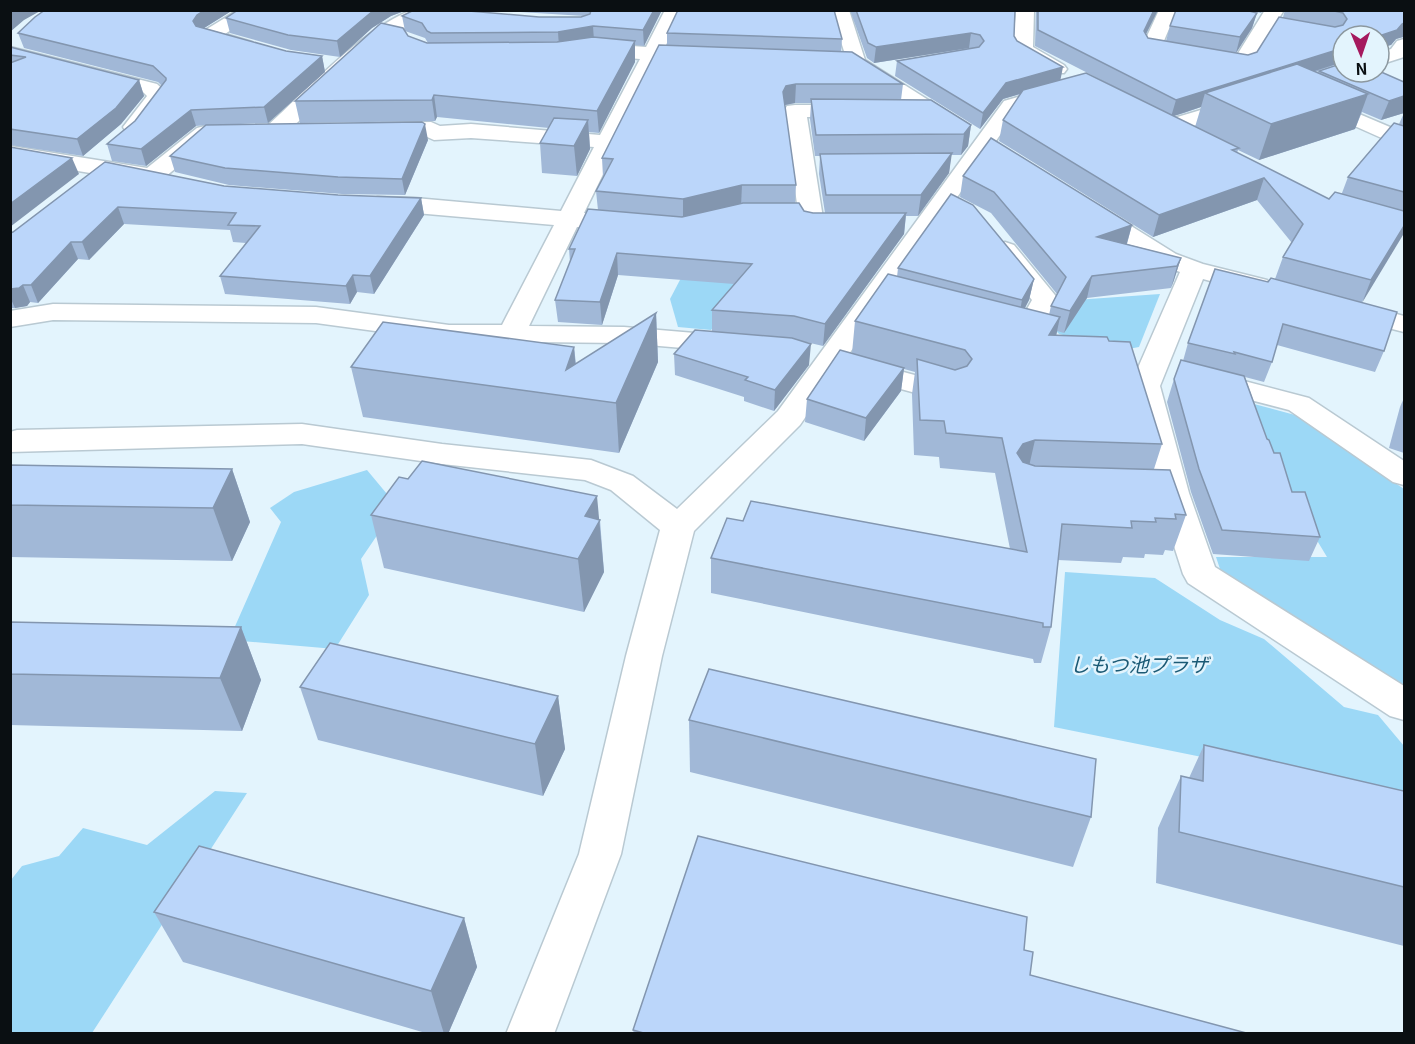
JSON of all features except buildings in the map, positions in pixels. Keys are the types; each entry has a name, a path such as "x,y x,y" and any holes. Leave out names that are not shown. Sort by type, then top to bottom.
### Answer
{"street":[{"path":"252,10 209,36 261,50"},
{"path":"380,10 421,20"},
{"path":"511,334 674,10"},
{"path":"840,10 863,68 994,150"},
{"path":"530,1034 600,854 644,657 678,527 789,418 830,361 888,298 915,225 945,201 958,164 994,150 1011,105 1074,82 1023,50 1025,10"},
{"path":"1168,10 1152,47 1243,62 1271,17"},
{"path":"1245,19 1271,17 1288,26"},
{"path":"308,131 265,133 346,66 379,35 421,20"},
{"path":"569,54 588,41 653,55 713,58"},
{"path":"13,47 150,88 159,95 131,131 118,142 76,190"},
{"path":"832,62 863,68 903,67"},
{"path":"324,63 346,66"},
{"path":"1298,94 1404,141"},
{"path":"1193,137 1162,121 1256,99"},
{"path":"869,225 812,225 800,215 803,165 795,111 931,112"},
{"path":"366,130 430,129 434,133 471,131 609,142"},
{"path":"152,176 204,133 225,134"},
{"path":"10,153 152,176 183,184"},
{"path":"803,165 827,165"},
{"path":"1071,199 1167,259 1194,269 1283,292"},
{"path":"945,201 978,221 1046,300 1027,334"},
{"path":"352,203 415,205 649,226"},
{"path":"1194,269 1142,364 1145,386 1173,493 1200,574 1404,705"},
{"path":"1327,304 1404,324"},
{"path":"10,318 53,312 316,315 449,333 624,335 760,346"},
{"path":"802,352 949,393"},
{"path":"1142,364 1299,404 1404,475"},
{"path":"10,442 17,440 302,434 442,454 591,470 622,483 678,527"},
{"path":"1139,492 1173,493"}],"green space":[{"path":"771,258 711,330 678,327 670,299 681,278"},
{"path":"1160,294 1139,347 1123,350 1059,334 1050,324 1061,301"},
{"path":"1239,400 1295,415 1404,489 1404,688 1316,634 1292,615 1220,569 1216,557 1327,557 1245,421"},
{"path":"367,470 397,506 361,559 369,595 335,649 229,640 281,522 270,508 294,492"},
{"name":"しもつ池プラザ","path":"1065,572 1155,578 1220,620 1264,639 1344,707 1378,715 1404,746 1404,798 1054,727"},
{"path":"215,791 247,793 92,1033 11,1034 11,880 22,866 59,856 83,828 147,845"}]}
